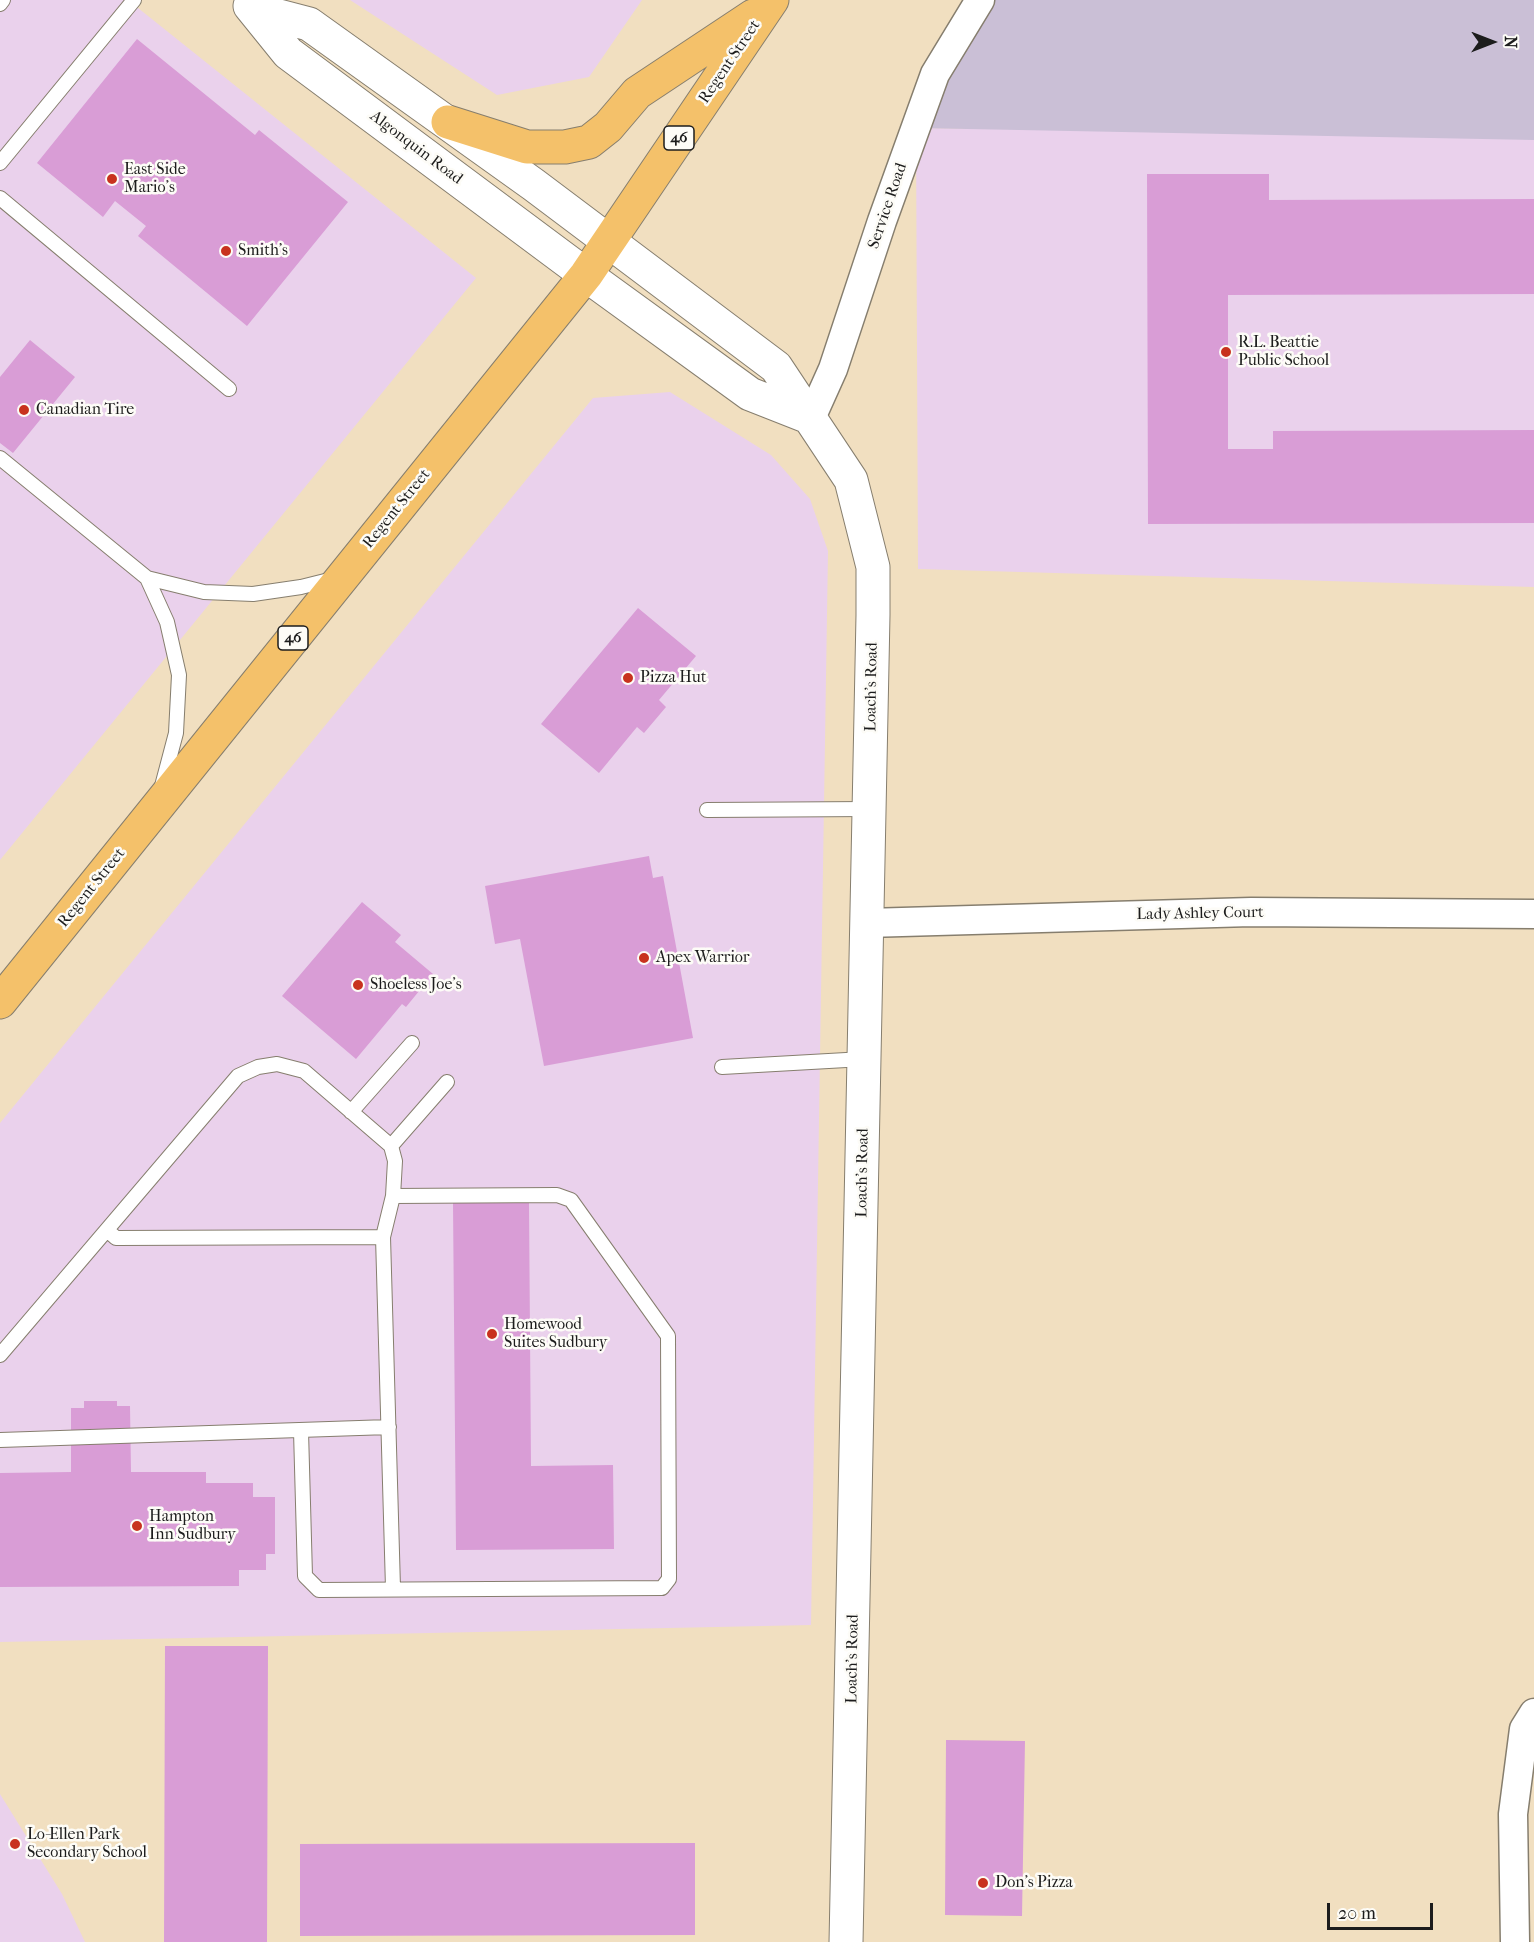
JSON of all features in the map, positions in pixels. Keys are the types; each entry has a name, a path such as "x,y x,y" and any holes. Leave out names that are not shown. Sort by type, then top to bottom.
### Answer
{"main road":[{"path":"448,122 527,147 565,147 589,142 608,127 637,93 769,3"},
{"name":"Regent Street","path":"0,1002 586,275 769,3"}],"street":[{"name":"Service Road","path":"810,418 833,369 882,221 935,74 980,0"},
{"name":"Algonquin Road","path":"250,5 309,24 448,122 609,241"},
{"name":"Algonquin Road","path":"250,5 288,53 586,275"},
{"name":"Loach's Road","path":"609,241 776,367 851,480 873,567 846,1942"},
{"path":"586,275 750,394 810,418"},
{"name":"Lady Ashley Court","path":"867,922 1251,912 1534,914"},
{"path":"1515,1942 1513,1814 1524,1729 1534,1713"}],"lane":[{"path":"0,4 3,0"},
{"path":"0,163 134,0"},
{"path":"0,198 229,389"},
{"path":"0,458 147,578 204,592 253,594 302,587 343,576"},
{"path":"147,578 167,622 179,675 176,733 156,808"},
{"path":"707,810 869,809"},
{"path":"351,1112 412,1044"},
{"path":"722,1067 864,1059"},
{"path":"0,1356 238,1076 258,1067 277,1064 304,1071 391,1146 395,1161 393,1196 383,1237 393,1588"},
{"path":"391,1146 447,1082"},
{"path":"302,1431 305,1576 319,1590 662,1588 669,1579 668,1336 571,1200 557,1195 393,1196"},
{"path":"108,1230 116,1238 383,1237"},
{"path":"0,1440 389,1427"}],"shaded area":[{"path":"0,0 128,0 476,278 0,860"},
{"path":"350,0 642,0 589,77 497,95"},
{"path":"980,0 1534,0 1534,140 916,128"},
{"name":"R.L. Beattie Public School","path":"916,128 1534,134 1534,587 918,569"},
{"path":"670,392 771,455 810,499 828,551 811,1625 0,1642 0,1123 593,398"},
{"name":"Lo-Ellen Park Secondary School","path":"0,1794 62,1894 85,1942 0,1942"}],"building":[{"path":"137,39 255,135 259,130 348,202 247,326 138,236 146,226 115,201 103,217 37,163"},
{"path":"1147,174 1269,174 1269,200 1534,199 1534,294 1228,295 1228,449 1273,449 1273,431 1534,430 1534,523 1148,524"},
{"name":"Canadian Tire","path":"30,340 75,377 13,453 0,443 0,377"},
{"name":"Pizza Hut","path":"638,608 696,656 659,700 666,707 644,733 637,727 599,773 541,724"},
{"path":"649,856 653,878 663,876 693,1038 544,1066 520,939 495,944 485,886"},
{"name":"Shoeless Joe's","path":"362,902 401,935 395,942 433,974 406,1007 402,1004 356,1059 282,996"},
{"name":"Homewood Suites Sudbury","path":"453,1203 529,1203 531,1466 613,1465 614,1549 456,1550"},
{"name":"Hampton Inn Sudbury","path":"84,1401 117,1401 117,1406 130,1406 131,1472 206,1472 206,1483 253,1483 253,1497 275,1497 275,1554 266,1554 266,1570 239,1570 239,1586 0,1587 0,1473 71,1472 71,1408 84,1408"},
{"path":"165,1646 268,1646 267,1942 164,1942"},
{"path":"946,1740 1025,1741 1022,1916 945,1915"},
{"path":"695,1843 695,1935 300,1936 300,1844"}],"place":[{"name":"East Side Mario's","path":"112,179"},
{"name":"Smith's","path":"226,251"},
{"name":"R.L. Beattie Public School","path":"1226,352"},
{"name":"Canadian Tire","path":"24,410"},
{"name":"Pizza Hut","path":"628,678"},
{"name":"Apex Warrior","path":"644,958"},
{"name":"Shoeless Joe's","path":"358,985"},
{"name":"Homewood Suites Sudbury","path":"492,1334"},
{"name":"Hampton Inn Sudbury","path":"137,1526"},
{"name":"Lo-Ellen Park Secondary School","path":"15,1844"},
{"name":"Don's Pizza","path":"983,1883"}]}
